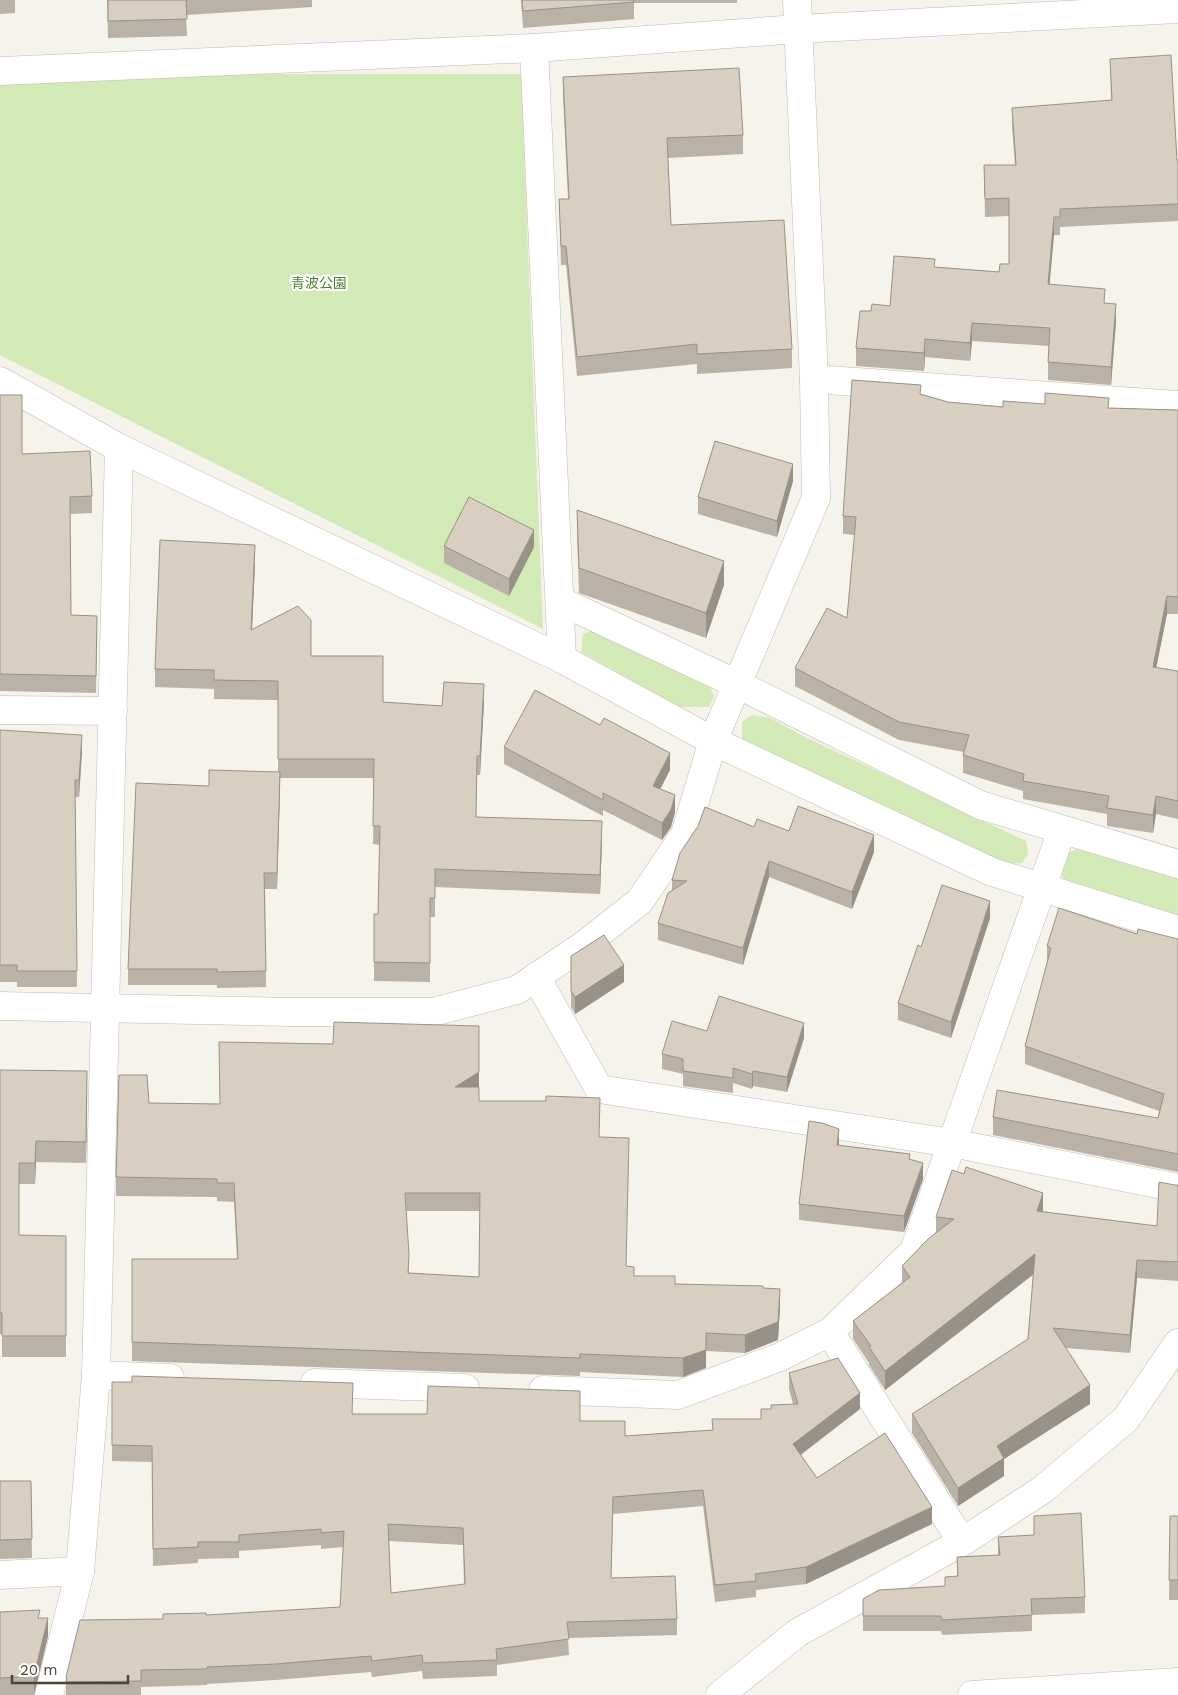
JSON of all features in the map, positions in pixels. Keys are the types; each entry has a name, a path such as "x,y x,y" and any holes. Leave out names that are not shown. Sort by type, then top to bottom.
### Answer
{"street":[{"path":"0,1006 288,1012 433,1012 517,990 584,945 640,901 685,834 713,741 816,498 814,379 797,0"},
{"path":"0,71 534,48 798,29 1178,9"},
{"path":"534,48 562,659"},
{"path":"814,379 1178,405"},
{"path":"0,382 119,448 562,659 713,741 992,872 1178,930"},
{"path":"49,1695 80,1571 96,1375 119,448"},
{"path":"560,601 738,684 980,805 1178,864"},
{"path":"0,710 113,711"},
{"path":"520,1390 678,1395 780,1357 830,1332 914,1250 1062,830"},
{"path":"536,977 599,1089 952,1143 1178,1188"},
{"path":"830,1332 962,1542"},
{"path":"720,1695 797,1633 962,1542 1042,1490 1126,1419 1178,1344"},
{"path":"96,1375 195,1379"},
{"path":"294,1382 491,1388"},
{"path":"0,1575 80,1571"},
{"path":"972,1695 1178,1682"}],"green space":[{"name":"青波公園","path":"0,74 521,74 543,629 0,355"},
{"path":"595,629 709,684 714,696 709,707 680,707 581,652 583,634"},
{"path":"752,715 770,718 807,738 1026,841 1028,854 1022,863 1007,864 964,850 742,742 742,722"},
{"path":"1077,849 1178,879 1178,916 1066,884 1060,871 1060,857"}],"building":[{"path":"108,0 186,0 187,19 108,21"},
{"path":"522,0 634,0 634,2 523,11"},
{"path":"1171,55 1178,160 1178,204 1060,209 1060,217 1054,217 1048,284 1105,289 1104,303 1116,304 1111,367 1048,362 1050,328 972,323 970,343 925,339 924,353 856,348 860,311 871,311 872,304 890,306 894,256 935,259 934,267 999,272 1000,264 1009,264 1009,198 985,199 984,165 1016,165 1012,108 1112,100 1110,59"},
{"path":"739,68 743,135 667,138 671,225 784,220 792,349 697,354 697,344 577,357 566,246 561,246 559,199 569,199 563,77"},
{"path":"852,380 921,385 920,394 948,402 1003,407 1003,401 1045,404 1045,393 1109,398 1108,408 1178,410 1178,597 1167,596 1153,667 1178,671 1178,801 1156,796 1153,815 1107,808 1109,796 1023,781 1024,774 963,755 969,735 899,722 795,668 827,608 847,618 856,517 843,516"},
{"path":"0,395 22,395 22,454 90,451 92,496 70,497 71,615 97,616 96,676 0,674"},
{"path":"715,441 793,464 777,521 698,497"},
{"path":"469,497 534,530 509,579 444,546"},
{"path":"577,510 724,561 706,613 579,568"},
{"path":"160,540 255,545 251,630 298,606 311,620 311,656 383,656 383,702 442,706 444,682 484,684 480,756 477,756 476,817 602,821 600,875 435,869 435,898 430,898 430,963 374,962 374,914 378,914 380,826 373,826 374,759 278,759 278,681 214,680 214,670 155,669"},
{"path":"535,690 600,725 604,718 670,753 653,786 675,795 671,810 662,823 603,793 603,800 504,747"},
{"path":"0,730 82,735 79,780 75,780 77,971 17,971 17,965 0,965"},
{"path":"209,770 280,772 277,873 264,873 266,971 217,972 217,969 128,969 136,783 209,786"},
{"path":"798,806 874,835 852,892 769,861 743,948 658,923 668,893 687,881 672,880 680,853 698,826 705,807 754,827 757,819 789,831"},
{"path":"942,885 990,901 951,1022 898,1003 918,945 921,947"},
{"path":"1059,908 1137,934 1138,929 1178,939 1178,1154 993,1117 997,1090 1158,1118 1164,1094 1025,1046 1051,948 1047,946"},
{"path":"604,935 624,965 575,997 571,991 571,956"},
{"path":"719,996 804,1023 787,1077 753,1071 752,1074 733,1068 733,1078 683,1071 683,1059 662,1054 672,1021 707,1031"},
{"path":"334,1022 479,1026 479,1072 455,1087 479,1087 479,1101 546,1101 546,1096 600,1098 599,1137 629,1138 626,1266 634,1267 634,1276 675,1276 675,1284 763,1286 763,1288 780,1289 778,1322 745,1335 706,1333 706,1350 683,1358 580,1354 580,1358 132,1342 132,1259 238,1259 234,1183 217,1183 217,1179 116,1177 119,1075 147,1075 149,1103 220,1104 219,1042 333,1044","holes":["405,1193 480,1193 479,1277 408,1273 409,1254"]},
{"path":"0,1070 87,1071 86,1142 36,1141 35,1163 19,1163 19,1235 66,1236 66,1336 2,1336 2,1313 0,1313"},
{"path":"809,1121 839,1129 837,1145 910,1154 909,1159 923,1163 904,1216 799,1204"},
{"path":"966,1167 1043,1193 1037,1211 1157,1226 1159,1182 1178,1185 1178,1262 1137,1260 1130,1335 1053,1328 1090,1385 997,1446 1004,1458 958,1488 912,1414 1028,1339 1035,1254 885,1371 869,1347 871,1346 853,1321 910,1277 902,1266 928,1239 954,1219 936,1217 952,1170 964,1174"},
{"path":"838,1358 860,1393 793,1444 817,1478 885,1433 932,1507 806,1567 755,1574 756,1581 715,1585 703,1490 613,1497 611,1578 675,1576 677,1619 567,1622 569,1639 496,1649 497,1660 423,1663 422,1655 372,1661 371,1656 276,1664 207,1667 207,1669 141,1670 141,1681 66,1682 80,1620 163,1619 163,1614 206,1613 206,1615 340,1607 344,1531 321,1533 321,1529 239,1535 239,1542 198,1542 198,1547 153,1549 152,1446 112,1445 112,1382 132,1382 132,1376 353,1383 352,1414 427,1414 428,1386 580,1391 580,1421 625,1421 625,1436 713,1430 712,1419 761,1419 761,1409 771,1409 771,1405 798,1404 789,1373","holes":["388,1524 463,1528 465,1584 391,1593"]},
{"path":"0,1481 31,1481 32,1539 0,1540"},
{"path":"1081,1513 1085,1597 1031,1599 1032,1615 942,1620 941,1616 863,1616 863,1599 879,1590 945,1586 945,1577 958,1576 957,1557 1000,1555 998,1537 1034,1535 1034,1516"},
{"path":"1170,1516 1178,1516 1178,1580 1169,1580"},
{"path":"40,1610 38,1618 48,1618 34,1676 0,1678 0,1612"}]}
